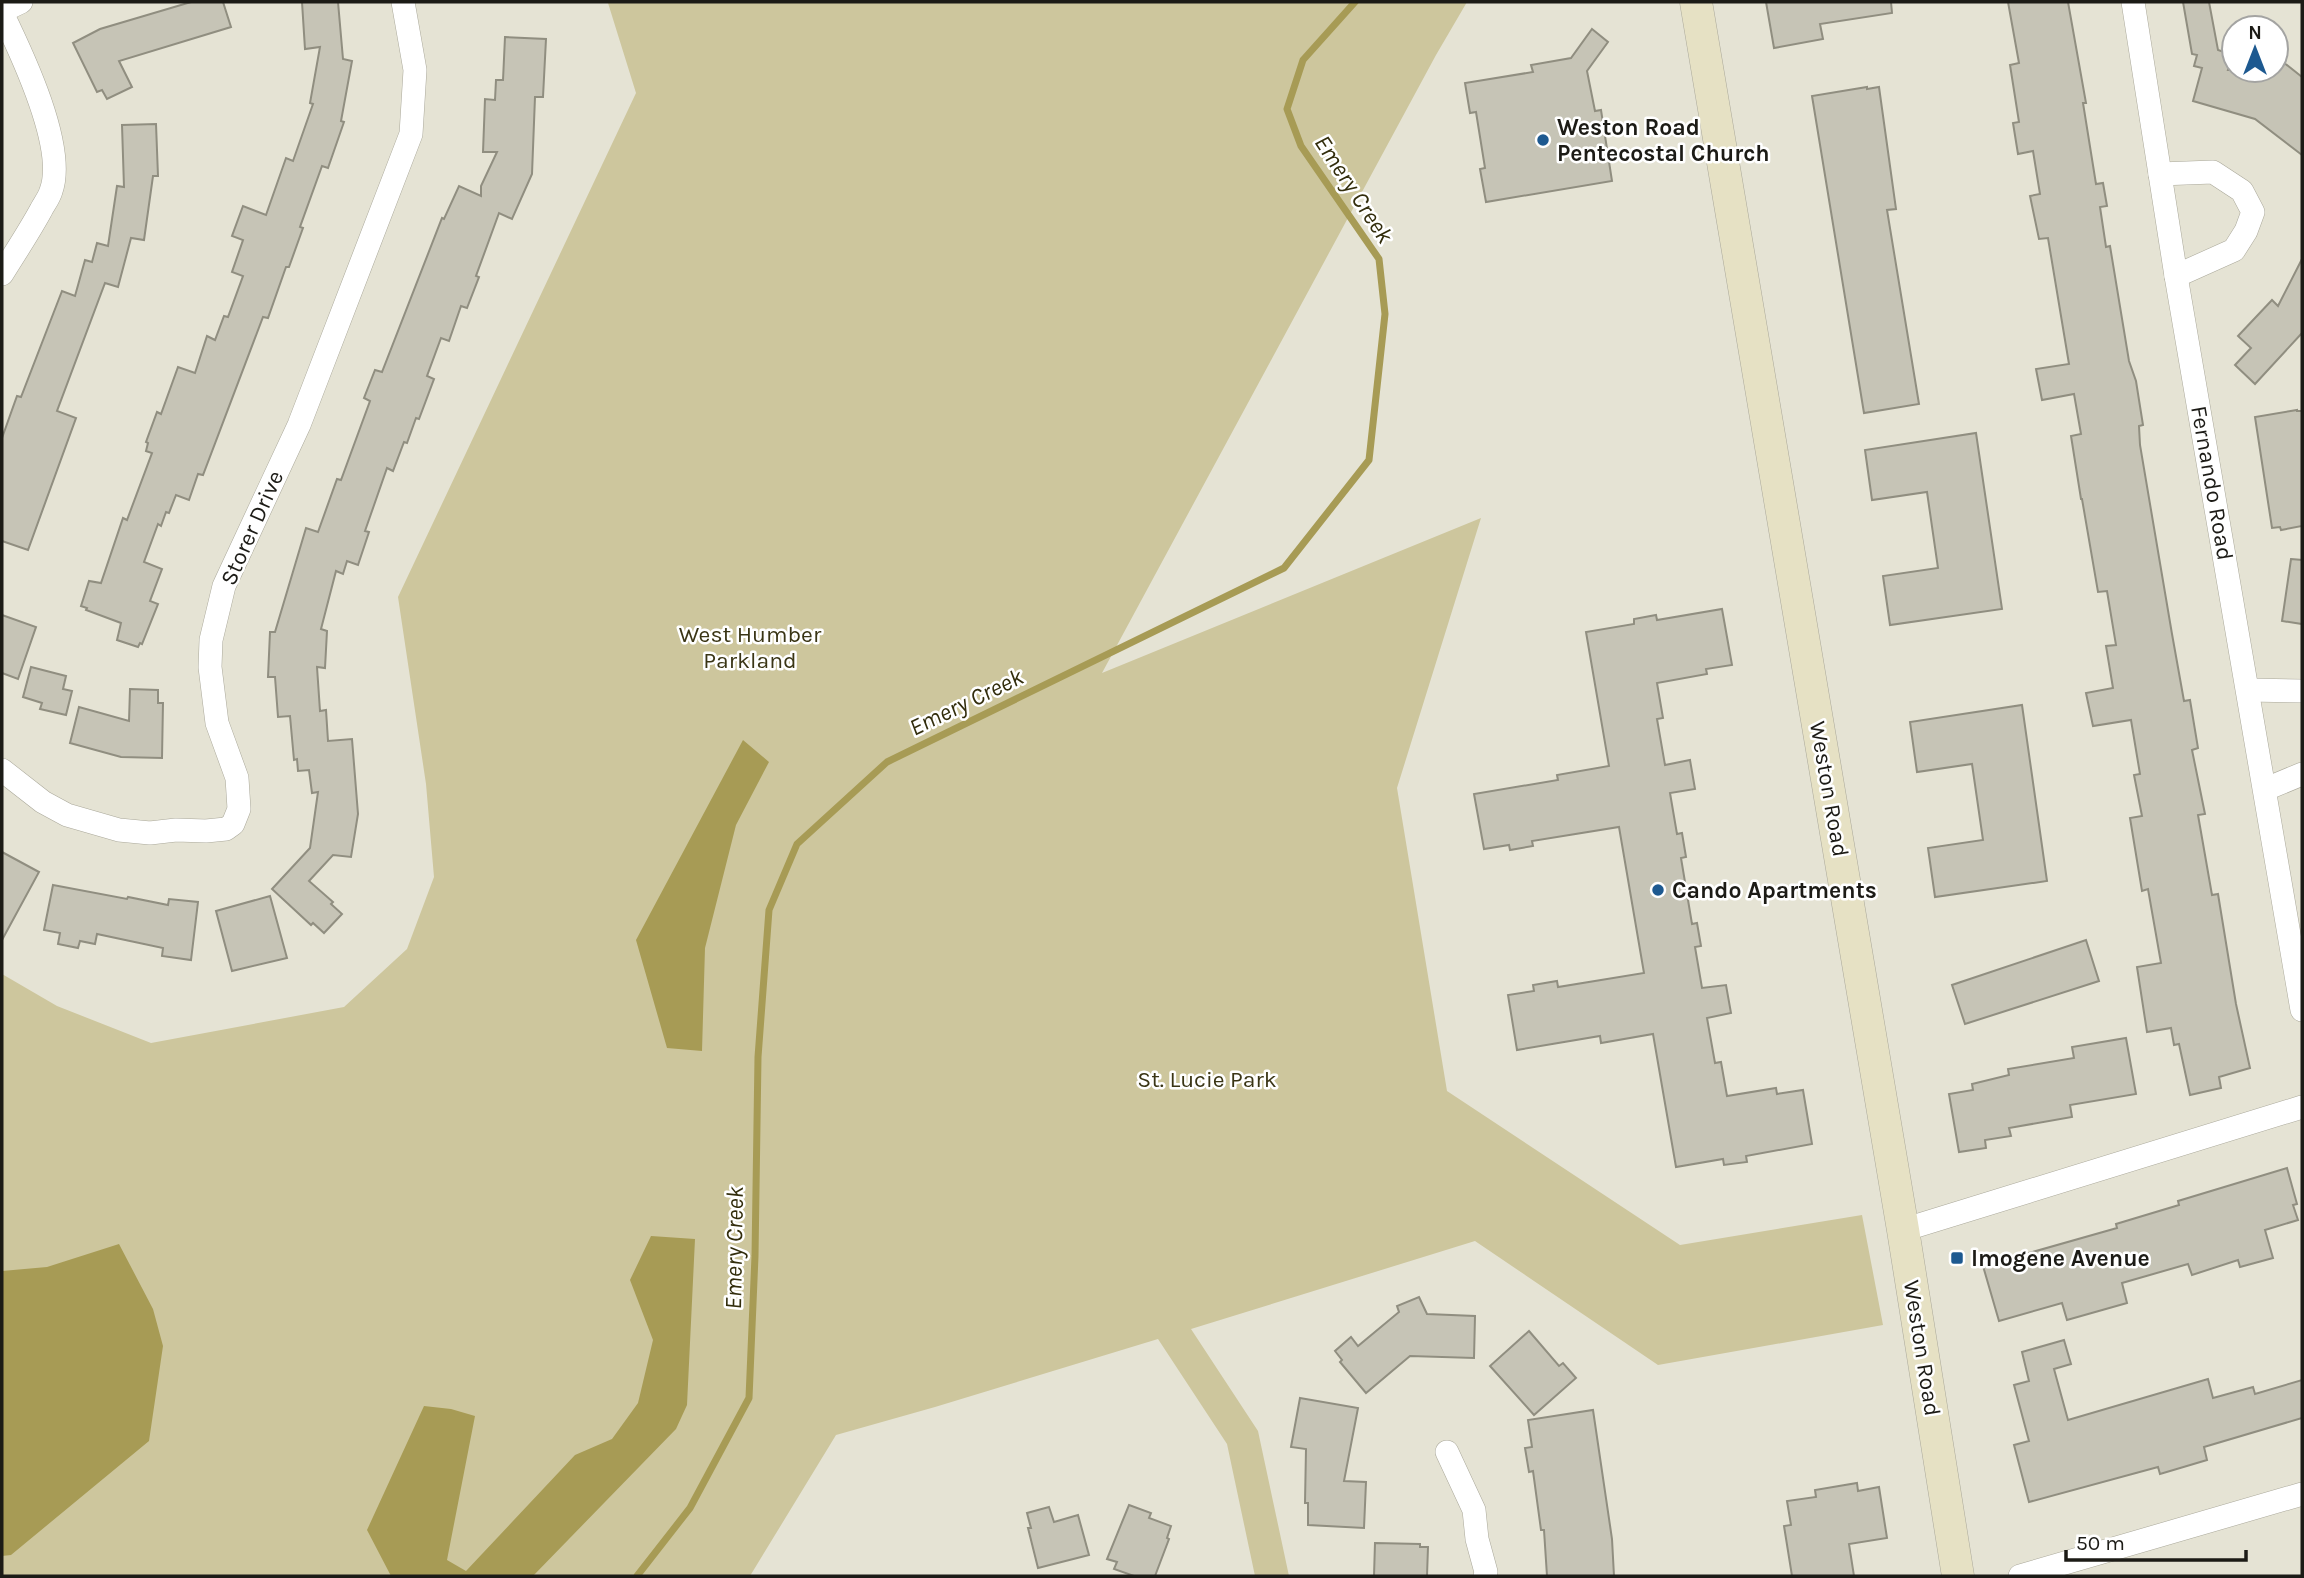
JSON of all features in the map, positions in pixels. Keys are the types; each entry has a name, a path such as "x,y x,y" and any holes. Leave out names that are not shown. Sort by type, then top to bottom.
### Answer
{"main road":[{"name":"Weston Road","path":"1696,2 1903,1230 1958,1576"}],"street":[{"path":"2,274 51,192 55,175 54,151 42,110 2,12 21,2"},
{"name":"Storer Drive","path":"2,770 43,802 67,815 119,830 150,833 226,830 233,824 239,809 237,778 217,723 211,640 224,586 299,425 411,134 415,70 403,2"},
{"name":"Fernando Road","path":"2133,2 2176,276 2302,1010"},
{"path":"2160,174 2213,172 2242,191 2253,212 2246,231 2234,250 2176,276"},
{"path":"2248,690 2302,691"},
{"path":"2266,789 2302,774"},
{"path":"1903,1230 2302,1107"},
{"path":"1447,1452 1474,1510 1485,1576"},
{"path":"2020,1576 2302,1494"}],"green space":[{"name":"West Humber Parkland","path":"1467,2 1102,673 1481,518 1397,788 1447,1091 1680,1245 1862,1215 1883,1325 1658,1365 1475,1241 1191,1329 1258,1431 1289,1576 1255,1576 1227,1444 1158,1339 836,1435 750,1576 2,1576 2,974 57,1006 151,1043 344,1007 407,949 434,877 426,784 398,597 636,93 608,3"}],"shaded area":[{"path":"743,740 769,762 736,825 705,948 702,1051 667,1048 636,940"},
{"path":"651,1236 695,1239 687,1405 676,1429 533,1576 391,1576 367,1530 424,1406 451,1409 475,1416 447,1560 466,1571 575,1455 612,1439 638,1403 653,1340 630,1280"},
{"path":"119,1244 153,1309 163,1346 149,1441 11,1555 2,1556 2,1271 47,1267"}],"building":[{"path":"191,2 223,2 231,27 119,61 132,87 107,99 102,90 97,92 73,43 100,29"},
{"path":"302,2 338,2 343,59 352,61 341,121 344,122 328,168 322,166 289,267 286,267 268,318 263,317 203,475 198,474 189,500 176,495 161,526 158,524 144,562 162,569 150,601 158,604 142,644 138,647 117,640 121,623 81,606 89,581 101,583 123,518 127,520 152,453 146,451 146,442 157,412 161,414 178,367 195,373 207,336 215,340 224,316 228,317 243,276 232,272 243,240 232,236 243,206 266,215 286,158 293,161 313,104 310,103 320,47 305,49"},
{"path":"1766,2 1891,2 1892,13 1820,24 1823,39 1774,48"},
{"path":"2008,2 2068,2 2086,103 2083,103 2096,184 2103,183 2107,206 2100,207 2106,247 2110,246 2129,361 2136,381 2143,425 2139,426 2140,445 2172,634 2184,701 2190,700 2198,748 2192,750 2205,814 2198,815 2212,895 2218,894 2236,1004 2250,1068 2219,1077 2221,1088 2190,1095 2179,1044 2174,1045 2171,1028 2147,1032 2137,967 2161,963 2148,889 2142,891 2130,818 2142,816 2134,775 2140,774 2131,720 2093,726 2086,693 2113,688 2106,646 2116,645 2107,591 2098,592 2081,499 2071,436 2081,434 2074,394 2042,400 2036,369 2069,364 2048,238 2039,239 2030,196 2040,194 2033,151 2018,154 2013,123 2019,122 2010,65 2019,63"},
{"path":"2183,2 2209,2 2220,51 2220,84 2290,84 2290,68 2302,77 2302,155 2255,119 2193,101 2202,68 2194,66 2197,55 2192,54"},
{"name":"Weston Road Pentecostal Church","path":"1592,29 1608,42 1587,71 1595,111 1601,110 1612,181 1486,202 1480,169 1485,168 1476,112 1470,113 1465,83 1533,72 1531,65 1571,58"},
{"path":"505,37 546,39 543,97 535,97 532,174 512,219 499,213 467,308 461,306 449,341 441,338 427,376 434,379 419,419 416,418 407,443 404,442 393,471 387,468 365,531 369,532 358,565 347,561 343,574 336,571 321,629 327,631 325,668 317,667 320,711 326,710 328,741 352,739 358,814 351,857 333,855 309,881 333,902 331,904 342,914 324,933 313,923 311,925 272,889 310,848 318,792 312,793 309,770 298,771 297,759 294,760 290,716 278,717 275,677 268,677 270,632 275,632 306,528 318,532 337,479 341,480 370,401 364,398 375,370 382,372 442,218 444,219 459,186 481,196 481,186 497,152 483,152 485,99 495,100 496,80 503,80"},
{"path":"1879,87 1896,209 1887,210 1919,404 1864,413 1812,96"},
{"path":"156,124 158,176 153,176 144,240 131,238 118,287 105,283 57,411 76,418 28,550 2,541 2,438 62,291 75,296 85,260 92,262 97,243 108,246 117,186 124,187 122,125"},
{"path":"2302,259 2302,333 2255,384 2235,365 2251,348 2238,336 2272,300 2278,306"},
{"path":"2302,411 2302,526 2281,530 2280,527 2272,528 2255,417"},
{"path":"1976,433 2002,609 1890,625 1883,576 1938,568 1927,492 1872,500 1865,450"},
{"path":"2291,559 2302,560 2302,624 2282,621"},
{"name":"Cando Apartments","path":"1722,609 1732,665 1706,669 1707,674 1657,683 1663,718 1657,719 1665,765 1690,760 1695,789 1670,793 1677,834 1682,833 1686,857 1681,858 1692,924 1697,923 1701,946 1695,947 1702,988 1726,985 1731,1013 1707,1018 1715,1063 1721,1062 1727,1096 1776,1088 1777,1094 1803,1090 1812,1144 1746,1156 1747,1162 1724,1165 1723,1159 1676,1167 1653,1034 1601,1043 1600,1036 1517,1050 1508,995 1534,991 1533,985 1557,981 1558,987 1644,973 1619,827 1532,841 1533,846 1510,850 1509,845 1484,849 1474,794 1558,780 1557,775 1609,766 1586,632 1634,624 1634,619 1656,615 1657,620"},
{"path":"2,615 36,627 18,679 2,673"},
{"path":"31,667 66,676 63,689 72,691 66,715 40,709 42,703 23,697"},
{"path":"130,689 158,690 158,703 163,703 162,758 121,757 70,743 79,707 129,721"},
{"path":"2022,705 2047,881 1935,897 1928,848 1983,840 1972,764 1917,772 1910,722"},
{"path":"2,852 39,872 2,940"},
{"path":"53,885 168,905 169,899 198,902 191,960 162,956 163,948 97,934 95,944 80,941 78,948 58,944 60,933 44,930"},
{"path":"270,896 287,958 232,971 216,911"},
{"path":"2086,940 2099,981 1965,1024 1952,985"},
{"path":"2126,1038 2136,1094 2070,1105 2072,1117 2009,1128 2011,1136 1985,1140 1986,1148 1959,1152 1949,1094 1973,1090 1972,1084 2009,1075 2008,1069 2074,1058 2072,1047"},
{"path":"2287,1168 2297,1204 2293,1205 2298,1220 2265,1230 2273,1258 2240,1267 2238,1260 2192,1275 2188,1264 2122,1283 2127,1303 2067,1320 2062,1303 1999,1321 1983,1266 2117,1228 2116,1224 2179,1205 2178,1201"},
{"path":"1419,1297 1427,1314 1475,1316 1474,1358 1410,1356 1366,1393 1340,1362 1342,1360 1335,1351 1351,1337 1358,1346 1399,1312 1397,1306"},
{"path":"1529,1331 1559,1366 1563,1363 1576,1378 1534,1415 1490,1366"},
{"path":"2064,1340 2071,1364 2054,1369 2068,1420 2208,1379 2213,1398 2253,1387 2255,1394 2302,1380 2302,1418 2204,1447 2207,1460 2160,1474 2158,1467 2029,1502 2014,1445 2029,1441 2014,1385 2029,1381 2022,1352"},
{"path":"1300,1398 1358,1408 1344,1481 1366,1482 1364,1528 1308,1525 1308,1503 1305,1503 1306,1449 1291,1447"},
{"path":"1593,1410 1612,1539 1614,1576 1547,1576 1544,1530 1541,1530 1533,1471 1529,1472 1525,1448 1532,1447 1528,1420"},
{"path":"1857,1483 1858,1491 1879,1487 1887,1538 1849,1544 1854,1576 1792,1576 1784,1526 1791,1525 1787,1501 1816,1497 1815,1490"},
{"path":"1129,1505 1151,1513 1149,1518 1171,1526 1155,1576 1134,1576 1114,1569 1117,1562 1107,1559"},
{"path":"1049,1507 1054,1522 1078,1515 1089,1555 1038,1568 1027,1513"},
{"path":"1375,1543 1420,1544 1420,1547 1428,1547 1427,1576 1374,1576"}],"waterway":[{"name":"Emery Creek","path":"637,1576 690,1508 749,1398 755,1256 758,1057 769,910 797,844 887,762 1284,568 1369,460 1385,314 1379,259 1301,146 1287,109 1303,60 1355,2"}],"place":[{"name":"Weston Road Pentecostal Church","path":"1543,140"},
{"name":"Cando Apartments","path":"1658,890"},
{"name":"Imogene Avenue","path":"1957,1258"}],"park label":[{"name":"St. Lucie Park","path":"1207,1079"}]}
